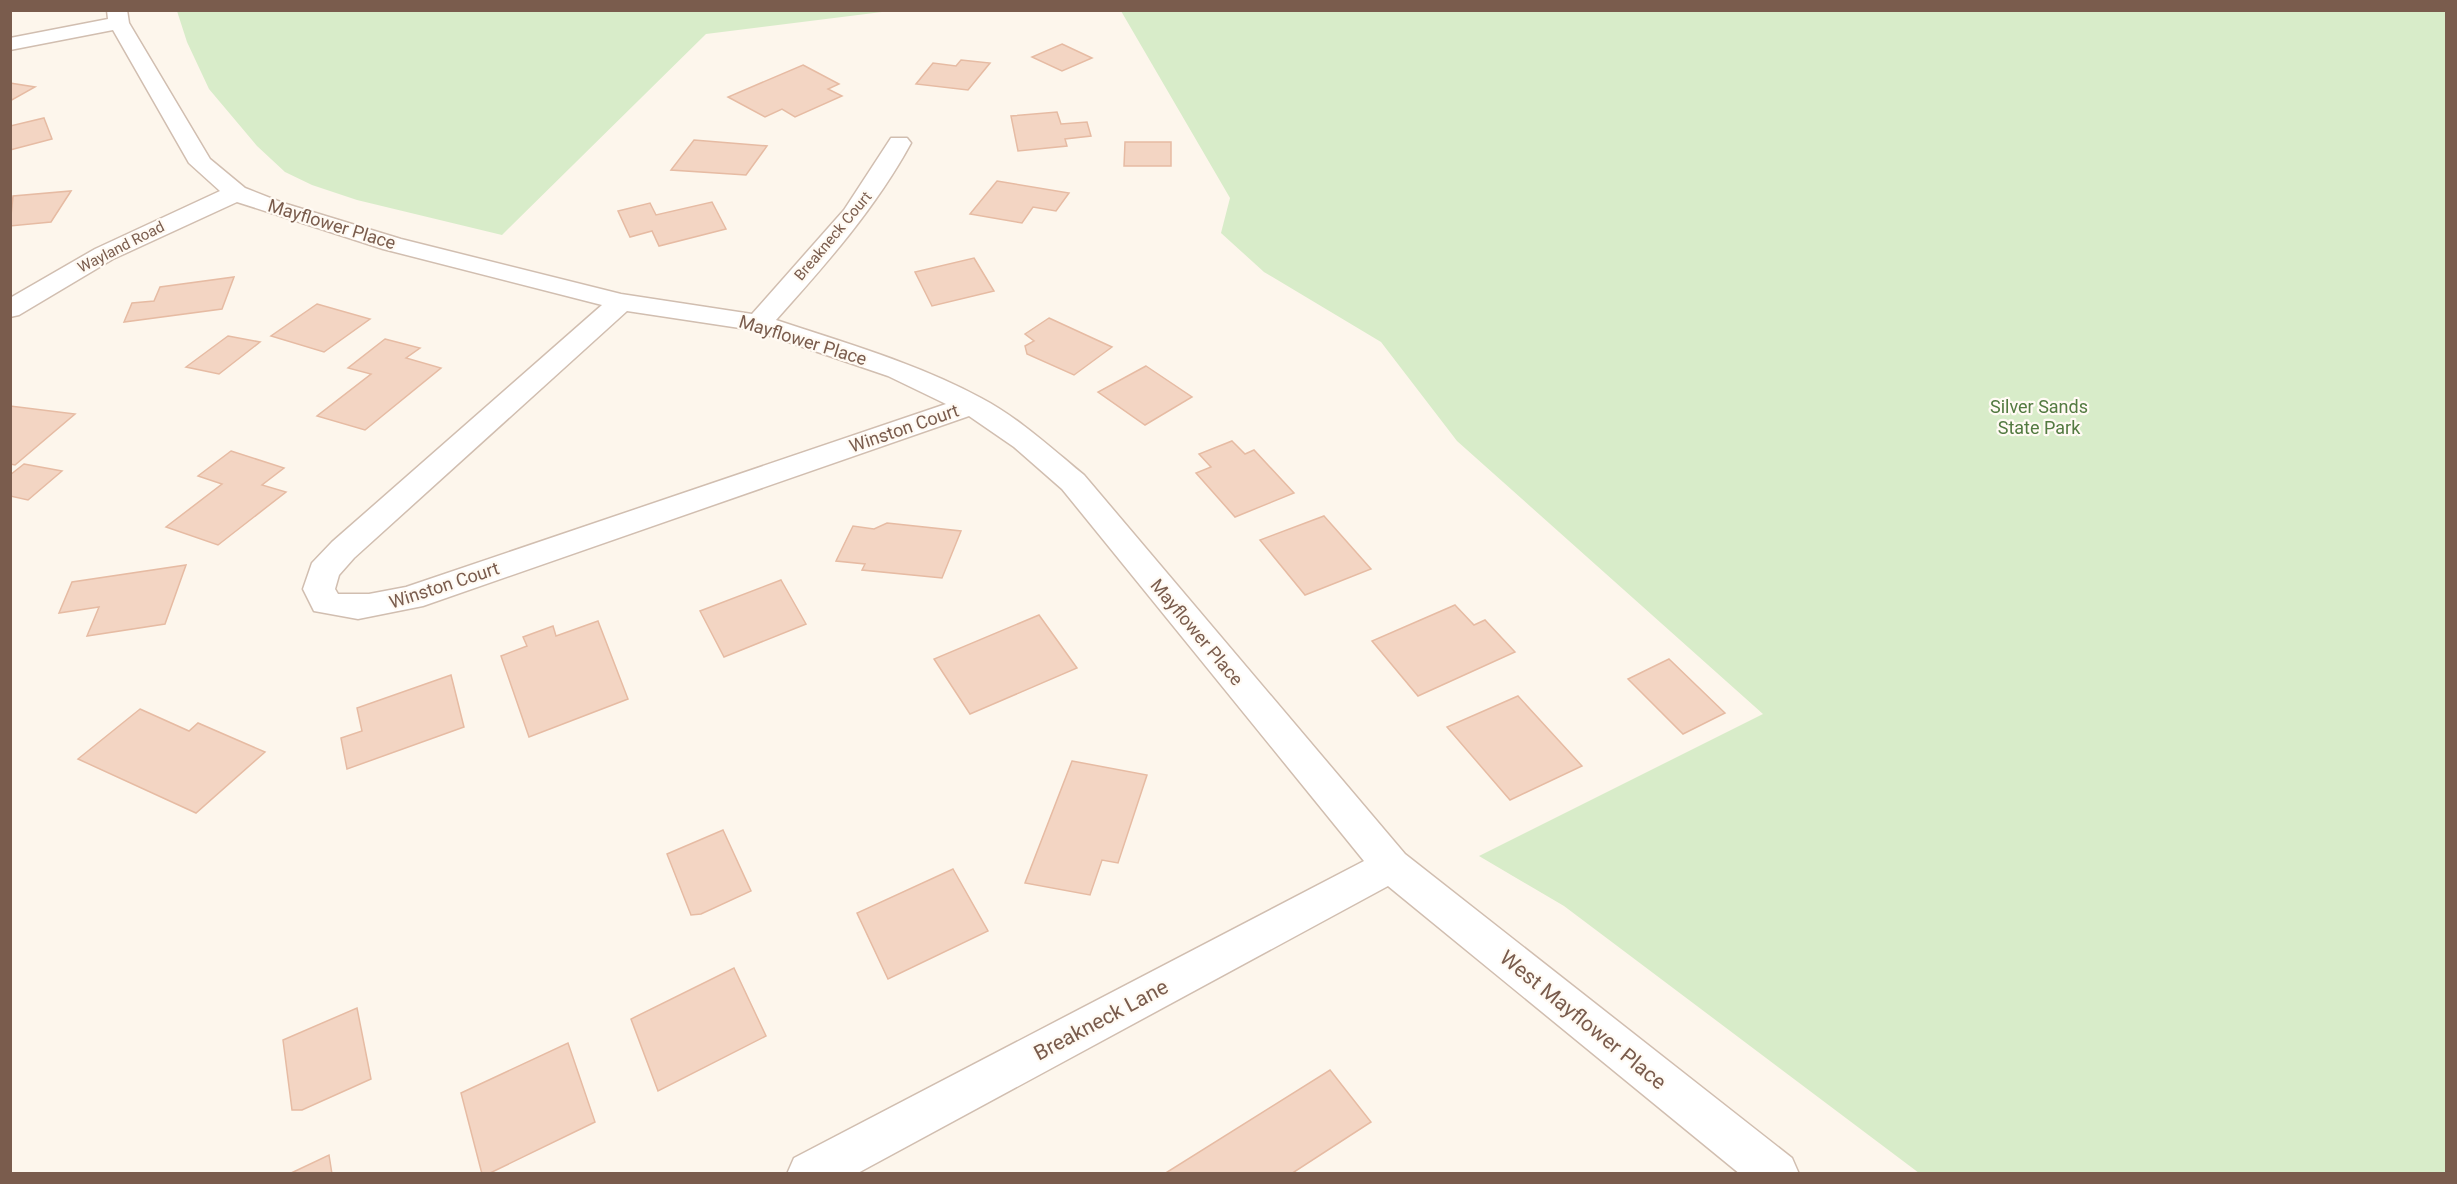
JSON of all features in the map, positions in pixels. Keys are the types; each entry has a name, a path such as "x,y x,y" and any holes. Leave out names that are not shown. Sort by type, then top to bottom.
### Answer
{"street":[{"path":"10,44 118,17"},
{"name":"Mayflower Place","path":"118,17 201,163 236,193 274,208 392,244 621,302 758,323 898,370 972,405 1024,440 1073,482 1391,866"},
{"name":"Breakneck Court","path":"758,323 857,212 881,178 899,143"},
{"name":"Wayland Road","path":"10,309 104,254 236,193"},
{"name":"Winston Court","path":"621,302 343,550 324,571 319,590 326,603 346,608 376,606 411,598 972,405"},
{"name":"Breakneck Lane","path":"810,1173 1391,866"},
{"name":"West Mayflower Place","path":"1391,866 1776,1173"}],"green space":[{"path":"177,10 890,11 706,34 502,235 357,200 312,185 285,172 257,146 209,89 187,42"},
{"name":"Silver Sands State Park","path":"1121,11 2446,11 2446,1173 1919,1173 1564,906 1479,856 1763,714 1457,441 1381,342 1264,272 1221,233 1230,198"}],"building":[{"path":"1062,44 1092,58 1062,71 1032,57"},
{"path":"961,60 990,63 968,90 916,84 933,63 956,66"},
{"path":"803,65 839,84 828,89 842,96 795,117 782,109 765,117 728,97"},
{"path":"10,83 35,87 10,101"},
{"path":"1057,112 1061,124 1087,122 1091,136 1065,139 1067,146 1018,151 1011,116"},
{"path":"44,118 52,139 10,150 10,126"},
{"path":"694,140 767,146 746,175 671,170"},
{"path":"1125,142 1171,142 1171,166 1124,166"},
{"path":"997,181 1069,193 1056,211 1033,207 1022,223 970,214"},
{"path":"71,191 51,222 10,226 13,196"},
{"path":"712,202 726,229 659,246 652,231 630,237 618,211 650,203 656,215"},
{"path":"974,258 994,291 932,306 915,272"},
{"path":"234,277 222,309 124,322 132,303 154,301 160,287"},
{"path":"317,304 370,319 324,352 271,336"},
{"path":"1049,318 1112,347 1074,375 1027,354 1025,346 1034,341 1025,334"},
{"path":"228,336 260,342 219,374 186,367"},
{"path":"385,339 420,348 406,358 441,368 365,430 317,416 371,374 348,368"},
{"path":"1146,366 1192,397 1145,425 1098,392"},
{"path":"10,406 75,414 15,465 10,464"},
{"path":"1232,441 1245,454 1254,450 1294,493 1235,517 1196,473 1211,467 1199,454"},
{"path":"231,451 284,468 262,485 286,492 218,545 166,527 222,484 198,476"},
{"path":"24,464 62,471 28,500 10,496 10,475"},
{"path":"1324,516 1371,569 1305,595 1260,540"},
{"path":"887,523 961,531 942,578 862,570 865,564 836,561 853,526 874,529"},
{"path":"186,565 165,624 87,636 99,607 59,613 72,582"},
{"path":"781,580 806,624 724,657 700,611"},
{"path":"1455,605 1474,625 1485,620 1515,652 1418,696 1372,641"},
{"path":"1039,615 1077,668 970,714 934,659"},
{"path":"598,621 628,699 529,737 501,656 527,646 523,637 553,626 556,636"},
{"path":"1669,659 1725,713 1683,734 1628,679"},
{"path":"451,675 464,727 347,769 341,738 362,731 357,708"},
{"path":"1518,696 1582,766 1510,800 1447,727"},
{"path":"140,709 189,731 198,723 265,752 196,813 78,759"},
{"path":"1072,761 1147,775 1118,863 1102,860 1090,895 1025,883"},
{"path":"723,830 751,891 701,914 691,915 667,854"},
{"path":"953,869 988,931 888,979 857,913"},
{"path":"734,968 766,1036 658,1091 631,1019"},
{"path":"357,1008 371,1079 302,1110 292,1110 283,1040"},
{"path":"568,1043 595,1122 488,1174 482,1174 461,1093"},
{"path":"1330,1070 1371,1122 1291,1174 1164,1174"},
{"path":"329,1155 332,1174 289,1174"}]}
